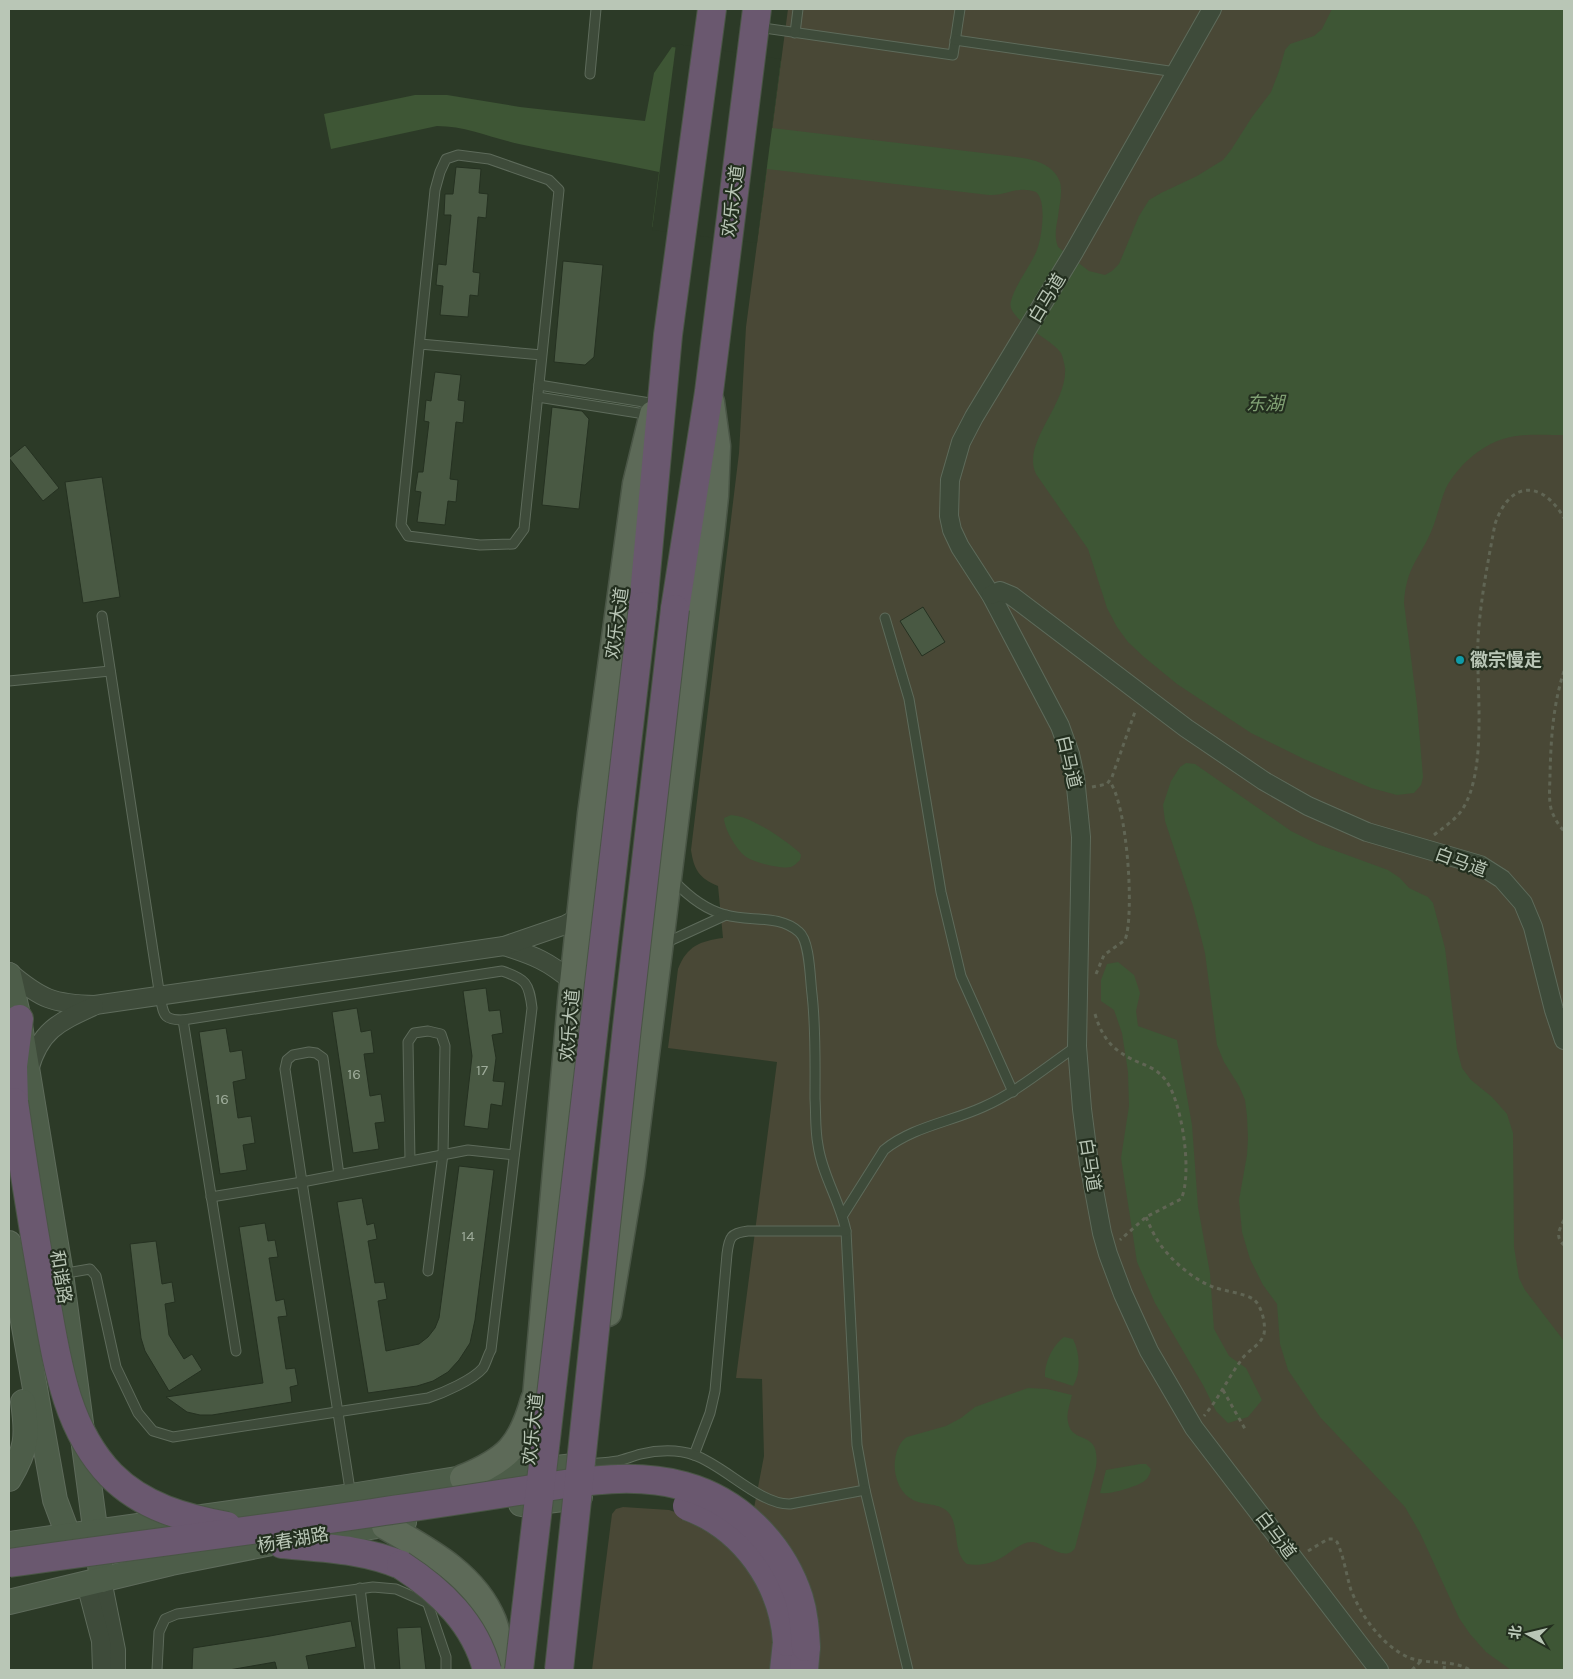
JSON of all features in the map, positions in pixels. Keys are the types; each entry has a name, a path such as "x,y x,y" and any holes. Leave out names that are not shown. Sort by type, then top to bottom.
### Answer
{"highway":[{"name":"欢乐大道","path":"519,1670 643,606 658,401 712,9"},
{"name":"欢乐大道","path":"559,1666 627,1027 675,609 716,342 754,29"},
{"path":"19,1019 14,1066 14,1102 38,1257 60,1377 67,1400 83,1437 91,1452 112,1476 153,1505 182,1516 248,1530"},
{"path":"9,1563 383,1512 542,1487 620,1478 655,1479 686,1486 717,1500 734,1510 766,1538 780,1557 799,1597 805,1622 806,1647 804,1670"},
{"path":"9,1582 282,1544 580,1499 631,1496 666,1499 694,1508 711,1517 740,1539 762,1565 776,1592 786,1627 787,1642 784,1670"},
{"path":"282,1544 346,1550 386,1559 401,1565 443,1596 464,1619 479,1646 488,1670"}],"main road":[{"name":"欢乐大道","path":"559,1666 584,1464 632,1174 715,496 717,446 709,392"},
{"name":"欢乐大道","path":"505,1670 538,1387 573,982 591,814 636,484 658,401"},
{"name":"和谐路","path":"9,974 19,1019 61,1274 97,1532 94,1582"},
{"path":"9,1243 55,1500 68,1535 94,1582"},
{"path":"9,1479 24,1448 26,1433 20,1378 27,1347"},
{"path":"463,1478 485,1469 502,1458 512,1448 525,1427 538,1387"},
{"name":"杨春湖路","path":"9,1544 351,1496 463,1478 584,1464"},
{"name":"杨春湖路","path":"9,1602 171,1563 292,1539 580,1496"},
{"path":"393,1540 421,1546 448,1564 476,1592 485,1605 493,1623 505,1670"}],"street":[{"name":"白马道","path":"1212,9 1074,252 974,417 961,442 950,480 949,516 952,530 960,547 991,595 1060,726 1070,754 1077,789 1081,837 1077,1046 1082,1109 1097,1211 1108,1254 1123,1294 1149,1351 1194,1428 1379,1670"},
{"name":"白马道","path":"991,595 1000,591 1012,596 1186,728 1264,781 1308,806 1367,832 1480,865 1502,879 1523,903 1533,928 1551,1002 1564,1040"},
{"path":"9,974 43,997 68,1004 95,1006 504,946 580,917"},
{"path":"504,946 550,963 573,982"},
{"path":"28,1074 37,1047 46,1034 60,1024 95,1006"},
{"path":"94,1582 101,1641 102,1670"},
{"path":"94,1582 116,1650 116,1670"}],"lane":[{"path":"590,74 596,9"},
{"path":"795,33 798,9"},
{"path":"754,29 953,55 960,9"},
{"path":"955,40 1176,72"},
{"path":"458,155 489,159 549,180 559,190 524,529 513,544 480,545 408,536 401,524 420,344 435,190 446,159 458,155"},
{"path":"420,344 542,355"},
{"path":"539,385 658,401"},
{"path":"538,397 658,401"},
{"path":"61,1274 90,1269 96,1276 116,1367 138,1414 153,1431 173,1437 428,1398 446,1392 462,1383 483,1368 491,1350 532,1008 530,991 520,977 502,970 183,1020 173,1020 165,1016 160,997 102,616"},
{"path":"886,618 909,699 941,892 961,976 1013,1092"},
{"path":"9,681 110,671"},
{"path":"669,876 683,891 726,916 786,924 799,932 805,942 814,1012 817,1144 822,1167 843,1215 846,1231 857,1445 865,1490 908,1670"},
{"path":"661,945 726,916"},
{"path":"183,1020 236,1351"},
{"path":"410,1161 408,1042 414,1033 428,1031 441,1034 445,1046 443,1154 428,1271"},
{"path":"843,1215 884,1150 889,1146 903,1137 983,1107 1013,1092 1077,1046"},
{"path":"338,1175 323,1058 316,1053 309,1052 293,1055 287,1060 285,1069 351,1496"},
{"path":"211,1197 302,1182 468,1150 514,1155"},
{"path":"694,1455 710,1413 715,1391 728,1244 731,1237 734,1233 748,1231 846,1231"},
{"path":"584,1464 619,1460 657,1451 671,1451 694,1455 767,1498 782,1504 865,1490"},
{"path":"580,1496 619,1460"},
{"path":"393,1540 428,1603 446,1657 446,1670"},
{"path":"157,1670 159,1632 165,1619 177,1614 373,1587 396,1589 428,1603"},
{"path":"360,1588 370,1670"}],"path":[{"path":"1420,848 1451,822 1462,810 1469,793 1479,746 1478,639 1482,604 1499,514 1507,499 1519,492 1528,490 1544,495 1564,518"},
{"path":"1559,510 1564,512"},
{"path":"1564,671 1552,722 1550,789 1552,811 1564,832"},
{"path":"1077,789 1101,786 1110,781 1141,695"},
{"path":"1095,979 1100,961 1104,955 1125,940 1128,934 1130,916 1123,818 1116,791 1110,781"},
{"path":"1094,1011 1101,1030 1109,1043 1118,1052 1152,1069 1164,1078 1172,1093 1179,1115 1186,1159 1184,1193 1179,1201 1146,1217 1121,1239"},
{"path":"1146,1217 1156,1238 1167,1253 1182,1267 1211,1286 1254,1300 1262,1312 1264,1332 1261,1342 1250,1349 1242,1358 1223,1390 1203,1416"},
{"path":"1564,1220 1558,1234 1559,1239 1564,1245"},
{"path":"1223,1390 1245,1429"},
{"path":"1294,1559 1328,1539 1335,1540 1341,1550 1351,1589 1360,1609 1379,1634 1397,1650 1410,1657 1459,1665 1470,1670"},
{"path":"1412,1670 1422,1660"},
{"path":"1444,1670 1445,1662"}],"shaded area":[{"path":"788,9 1564,9 1564,1670 816,1670 754,1508 764,1456 762,1379 736,1378 777,1062 668,1048 678,969 682,961 695,946 723,938 718,886 706,880 696,868 691,850 739,453 746,327"},
{"path":"623,1507 669,1510 690,1517 722,1537 760,1583 776,1640 774,1670 592,1670 612,1514 616,1509"}],"water":[{"name":"东湖","path":"1332,9 1564,9 1564,435 1518,436 1494,442 1470,458 1456,472 1446,488 1431,532 1413,565 1405,591 1404,603 1417,705 1423,777 1421,785 1414,793 1397,795 1371,788 1304,759 1251,733 1177,684 1128,642 1117,627 1107,608 1088,549 1036,474 1033,462 1039,436 1060,395 1064,382 1065,368 1061,353 1056,347 1015,315 1011,308 1013,294 1037,250 1040,237 1043,220 1042,203 1036,192 1018,190 989,195 767,169 757,241 652,227 659,172 519,144 468,130 437,126 331,149 324,114 415,95 447,95 520,107 645,121 654,73 672,47 781,61 772,128 1017,157 1043,164 1056,174 1061,186 1056,232 1058,247 1089,271 1105,275 1119,264 1139,216 1149,200 1197,176 1223,160 1271,92 1285,50 1290,44 1314,36 1322,29"},
{"path":"1186,763 1195,764 1291,831 1317,844 1388,870 1400,878 1409,888 1428,897 1433,903 1445,948 1457,1049 1462,1068 1471,1080 1492,1097 1507,1114 1513,1133 1514,1247 1519,1278 1525,1290 1564,1341 1564,1670 1511,1670 1486,1652 1459,1618 1420,1533 1405,1507 1320,1417 1288,1370 1280,1344 1277,1304 1263,1285 1250,1259 1242,1232 1239,1200 1248,1138 1245,1100 1217,1045 1205,953 1193,906 1165,821 1163,805 1171,781 1180,767"},
{"path":"731,815 748,819 776,835 799,852 801,855 800,860 791,867 781,867 748,858 736,846 726,828 724,818"},
{"path":"1118,962 1134,975 1140,993 1136,1011 1138,1026 1177,1040 1192,1125 1198,1207 1210,1273 1214,1329 1229,1356 1246,1368 1262,1400 1248,1417 1228,1423 1216,1411 1155,1303 1137,1262 1121,1158 1129,1106 1128,1072 1122,1033 1114,1010 1101,1001 1101,980 1107,964"},
{"path":"1064,1337 1073,1339 1077,1350 1079,1363 1076,1381 1073,1386 1045,1377 1050,1355"},
{"path":"1028,1388 1047,1389 1072,1395 1068,1409 1068,1422 1075,1434 1090,1442 1094,1447 1096,1467 1075,1548 1066,1554 1038,1543 1029,1542 1020,1545 993,1562 980,1565 967,1564 959,1553 954,1525 949,1513 941,1507 913,1500 904,1493 898,1483 895,1471 897,1450 902,1441 907,1437 946,1426 961,1418 975,1407"},
{"path":"1146,1464 1151,1469 1145,1481 1122,1490 1100,1493 1106,1470"}],"pier":[{"path":"676,44 781,59 757,243 652,230"}],"building":[{"path":"456,167 481,169 479,193 488,194 486,218 478,217 473,272 480,273 478,296 470,295 468,317 440,315 443,286 436,285 438,264 446,265 451,215 444,215 445,194 453,194"},
{"path":"563,261 603,265 594,357 585,365 554,362"},
{"path":"435,372 461,375 458,400 465,401 463,423 456,422 450,479 458,480 456,502 448,501 445,525 417,522 421,492 415,491 418,472 423,472 429,422 424,421 426,400 431,401"},
{"path":"552,407 582,411 589,419 579,509 542,505"},
{"path":"25,445 59,488 43,501 9,458"},
{"path":"102,477 120,597 83,603 65,482"},
{"path":"923,607 945,642 922,656 900,621"},
{"path":"486,988 489,1011 500,1010 503,1033 492,1035 496,1058 493,1081 505,1082 502,1106 491,1104 488,1129 464,1126 472,1056 463,991"},
{"path":"357,1008 361,1032 371,1030 374,1053 364,1054 370,1096 381,1094 385,1122 375,1123 379,1149 353,1153 332,1012"},
{"path":"226,1028 230,1052 242,1050 246,1079 233,1082 238,1118 251,1116 255,1143 243,1145 247,1170 220,1174 199,1032"},
{"path":"459,1166 494,1170 475,1320 470,1343 459,1360 448,1372 433,1381 417,1386 368,1393 337,1202 362,1198 367,1225 374,1223 377,1239 368,1241 375,1283 384,1282 387,1299 378,1301 386,1351 419,1344 435,1328 439,1318"},
{"path":"265,1223 268,1241 275,1240 278,1257 269,1258 276,1301 284,1299 287,1316 278,1317 286,1369 295,1368 298,1385 290,1387 292,1402 212,1415 187,1412 166,1397 263,1383 239,1227"},
{"path":"156,1241 162,1284 172,1282 175,1302 165,1304 169,1335 184,1359 192,1354 202,1370 169,1391 145,1351 141,1338 130,1244"},
{"path":"351,1621 356,1647 306,1656 309,1670 277,1670 275,1662 229,1670 192,1670 193,1648"},
{"path":"421,1627 426,1670 400,1670 397,1628"}],"place":[{"name":"徽宗慢走","path":"1460,660"}]}
